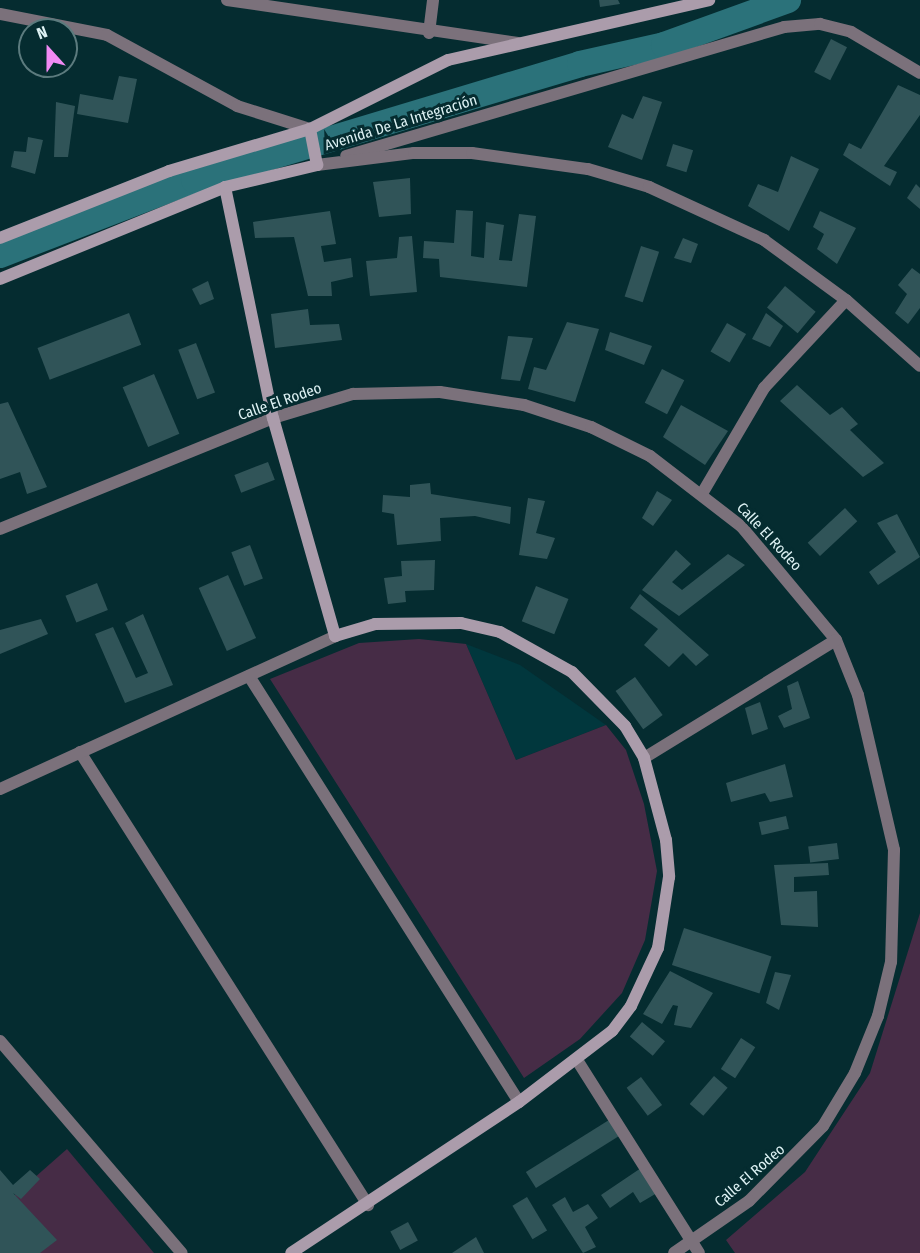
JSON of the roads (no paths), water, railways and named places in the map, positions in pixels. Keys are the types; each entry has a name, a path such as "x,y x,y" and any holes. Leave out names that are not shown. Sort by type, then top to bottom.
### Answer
{"street":[{"path":"227,0 429,33 519,43"},
{"path":"429,33 433,0"},
{"name":"Avenida De La Integración","path":"0,238 169,171 310,129 448,60 709,0"},
{"path":"0,14 116,39 237,106 310,129 317,165 414,153 472,153 588,169 650,187 764,240 846,300 920,366"},
{"name":"Avenida De La Integración","path":"0,279 225,188 317,165 784,27 820,24 851,32 920,73"},
{"path":"225,188 273,418 335,636"},
{"path":"704,492 764,388 846,300"},
{"name":"Calle El Rodeo","path":"0,529 273,418 353,394 440,392 524,405 591,427 650,456 704,492 776,563 836,640 873,743 894,850 891,962 878,1016 855,1073 823,1125 784,1170 674,1253"},
{"path":"0,789 335,636 375,624 422,620 501,632 572,672 624,726 644,758 666,840 665,920 631,1006 612,1031 577,1060 368,1205 291,1253"},
{"path":"644,758 836,640"},
{"path":"249,676 519,1102"},
{"path":"80,752 368,1205"},
{"path":"0,1041 182,1253"},
{"path":"577,1060 699,1253"}],"waterway":[{"path":"0,255 194,180 580,64 664,45 788,0"}]}
